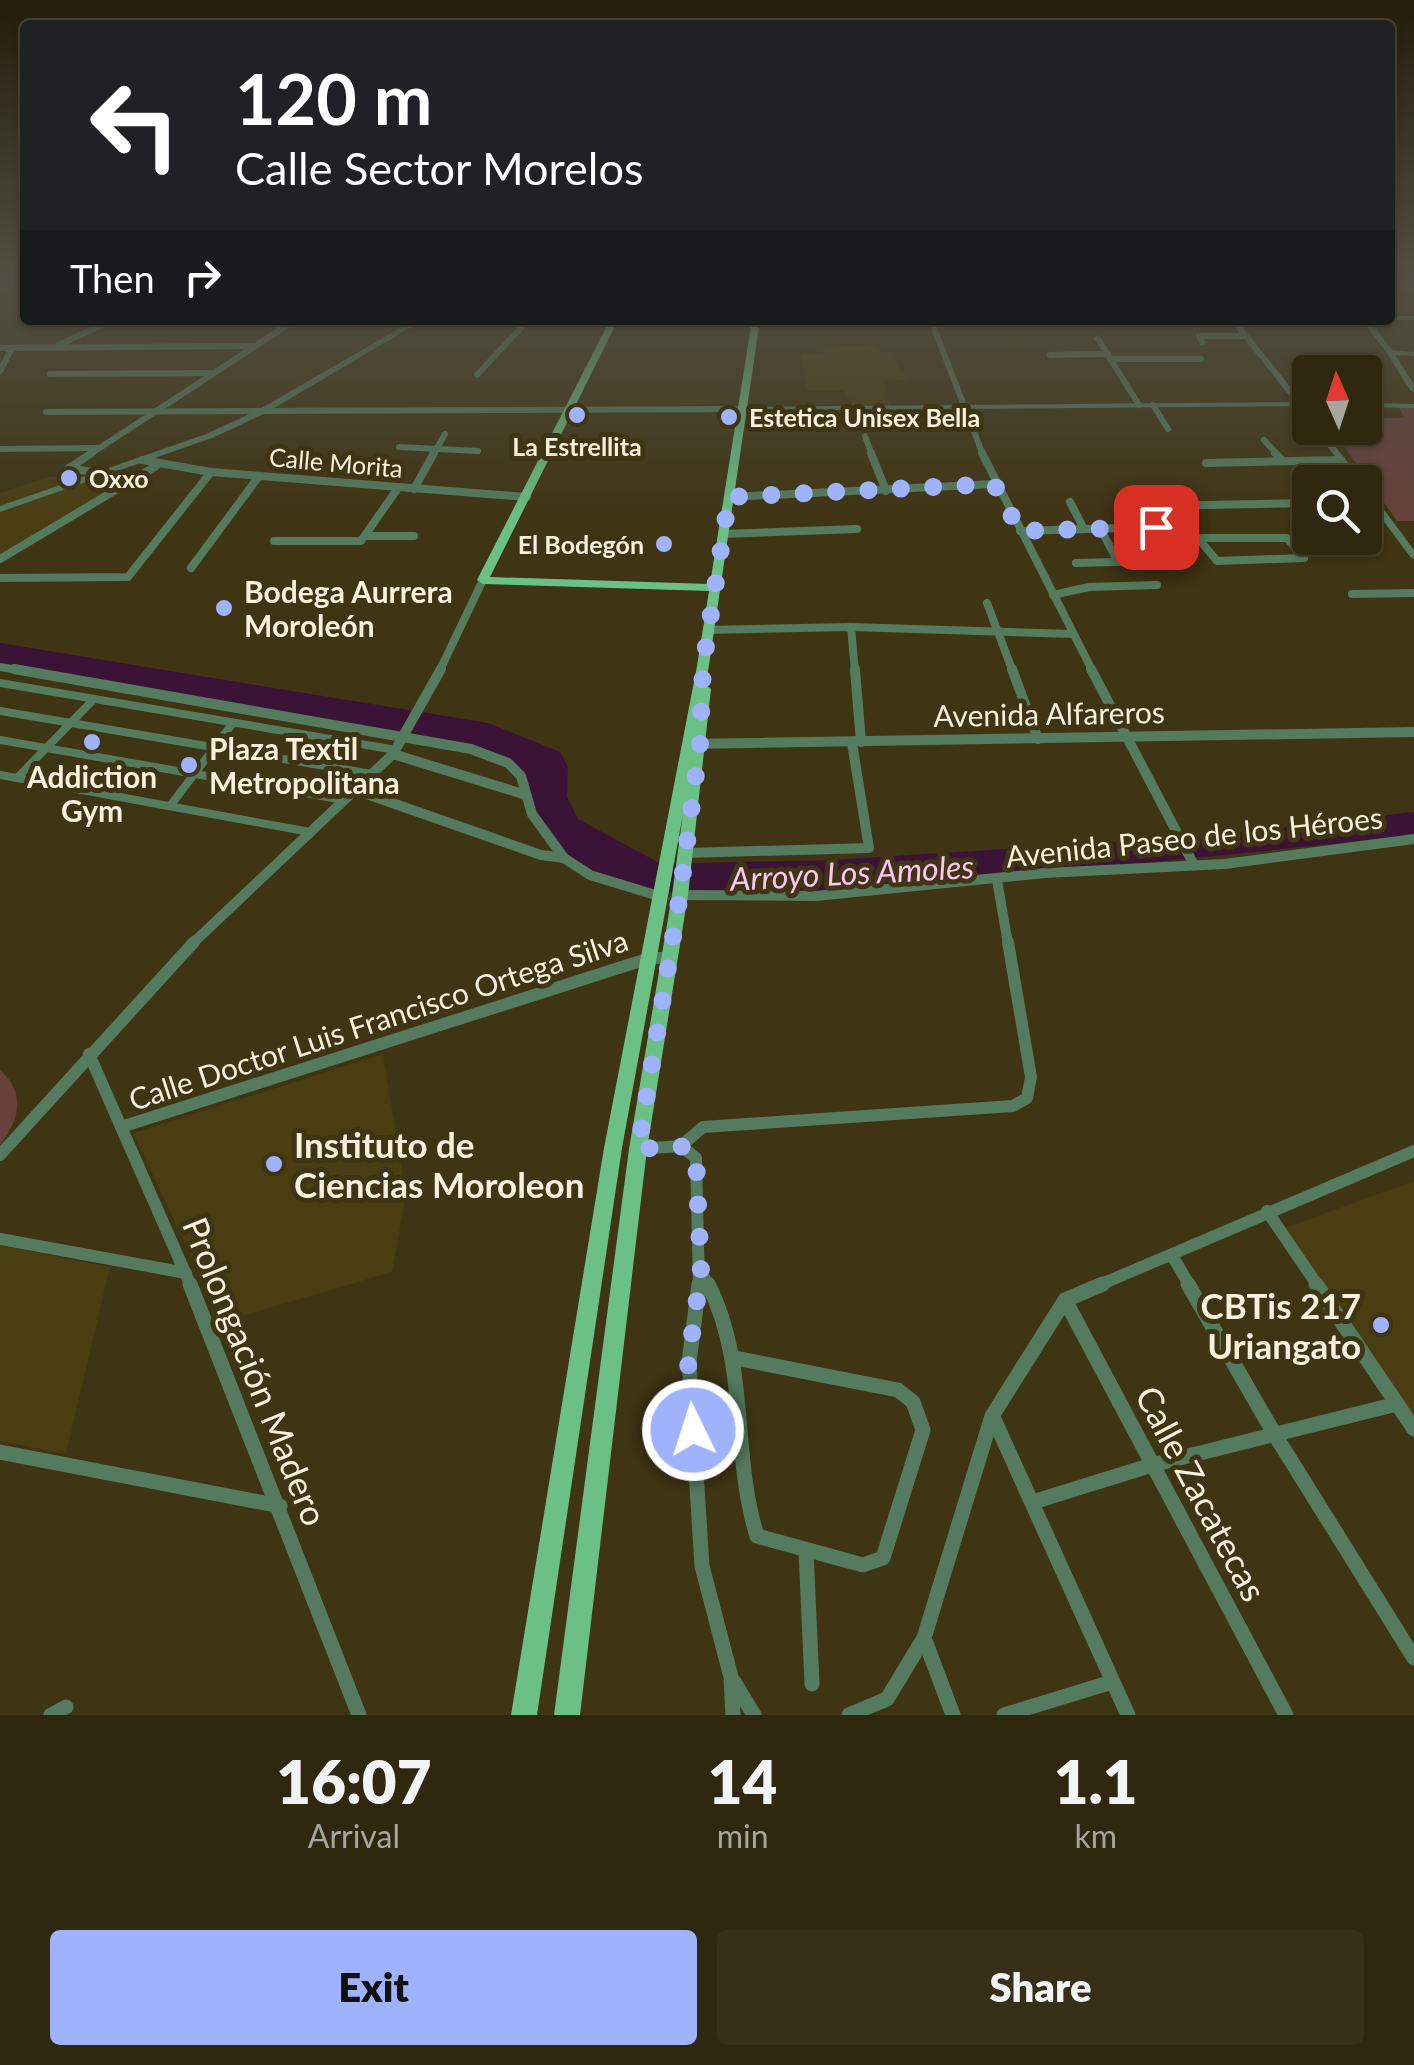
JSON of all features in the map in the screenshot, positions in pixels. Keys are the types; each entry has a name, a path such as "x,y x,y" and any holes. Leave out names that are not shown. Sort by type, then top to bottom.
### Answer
{"main road":[{"path":"594,361 483,580 714,588"},
{"path":"567,1715 660,958 679,858 714,588 750,361"},
{"path":"524,1715 613,1148 660,958"}],"street":[{"path":"116,490 104,474 69,468 232,361"},
{"path":"0,509 142,460 261,412 348,361"},
{"path":"478,375 491,361"},
{"path":"945,361 994,484 1193,863"},
{"path":"1111,361 1138,406"},
{"path":"1267,361 1292,389"},
{"path":"1396,361 1414,390"},
{"path":"50,374 213,373"},
{"path":"46,412 1292,404"},
{"path":"1153,405 1168,430"},
{"path":"1382,405 1414,406"},
{"path":"414,489 445,434"},
{"path":"864,436 886,490"},
{"path":"1264,440 1283,461"},
{"path":"1330,445 1345,465"},
{"path":"399,447 478,452"},
{"path":"0,449 99,448"},
{"name":"Calle Morita","path":"142,460 156,466 211,472 527,497"},
{"path":"1206,463 1341,460"},
{"path":"0,559 156,466"},
{"path":"0,578 128,577 211,472"},
{"path":"191,568 259,476"},
{"path":"729,497 994,484"},
{"path":"274,540 361,540 368,536 398,488"},
{"path":"1070,502 1084,529"},
{"path":"1149,506 1292,503"},
{"path":"1382,518 1414,556"},
{"path":"1100,528 1118,562"},
{"path":"1020,531 1170,528 1198,538 1287,538 1304,558 1217,561 1198,538"},
{"path":"722,534 857,529"},
{"path":"368,536 414,536"},
{"path":"1076,563 1150,561"},
{"path":"0,1154 206,929 395,752 421,711 483,580"},
{"path":"1053,595 1090,588 1157,585"},
{"path":"1352,594 1414,593"},
{"path":"987,602 1038,739"},
{"path":"708,630 850,627 1073,634"},
{"path":"679,858 869,848 850,627"},
{"name":"Avenida Paseo de los Héroes","path":"0,667 470,749 508,763 521,776 523,794 544,833 564,858 590,875 671,894 816,896 1414,839"},
{"path":"0,683 395,752 523,794"},
{"path":"17,778 94,699"},
{"path":"0,711 372,774"},
{"path":"170,806 233,723"},
{"name":"Avenida Alfareros","path":"693,744 1414,732"},
{"path":"0,740 344,800"},
{"path":"0,775 310,832"},
{"path":"355,790 542,855 564,858"},
{"path":"638,1149 681,1146 703,1127 1013,1106 1027,1098 1031,1077 997,880"},
{"name":"Calle Doctor Luis Francisco Ortega Silva","path":"121,1127 660,958"},
{"name":"Prolongación Madero","path":"89,1054 186,1273 359,1715"},
{"path":"681,1146 696,1158 701,1272 688,1362 702,1566 731,1676 733,1715"},
{"path":"849,1715 887,1699 924,1638 992,1416 1065,1300 1414,1151"},
{"path":"1267,1211 1414,1429"},
{"path":"0,1239 186,1273"},
{"path":"1173,1257 1275,1435 1414,1658"},
{"path":"701,1272 715,1298 735,1358 746,1505 757,1536 863,1565 883,1558 923,1430 912,1402 898,1390 735,1358"},
{"name":"Calle Zacatecas","path":"1065,1300 1286,1715"},
{"path":"1033,1502 1152,1466 1397,1404"},
{"path":"992,1416 1128,1715"},
{"path":"0,1452 280,1506"},
{"path":"806,1551 812,1684"},
{"path":"924,1638 953,1715"},
{"path":"731,1676 754,1715"},
{"path":"1004,1715 1112,1682"}],"shaded area":[{"path":"802,361 895,361 907,380 882,381 892,407 853,407 844,390 807,390"},
{"path":"1399,407 1414,408 1414,521 1397,521 1382,500 1382,465 1357,465 1343,445 1382,445 1382,418 1404,418"},
{"path":"103,475 115,490 0,556 0,493 48,477"},
{"name":"Instituto de Ciencias Moroleon","path":"383,1054 406,1195 392,1272 222,1322 133,1133"},
{"path":"0,1070 14,1088 17,1106 12,1126 0,1145"},
{"name":"CBTis 217 Uriangato","path":"1414,1181 1414,1421 1282,1229"},
{"path":"0,1245 110,1267 66,1454 0,1441"}],"water":[{"name":"Arroyo Los Amoles","path":"0,643 488,723 560,752 568,767 567,797 578,819 661,864 832,860 1195,837 1414,812 1414,835 870,889 771,895 674,893 632,887 582,868 549,834 523,775 472,746 0,666"}],"place":[{"name":"La Estrellita","path":"577,415"},
{"name":"Estetica Unisex Bella","path":"729,417"},
{"name":"Oxxo","path":"69,478"},
{"name":"El Bodegón","path":"664,544"},
{"name":"Bodega Aurrera Moroleón","path":"224,608"},
{"name":"Addiction Gym","path":"92,742"},
{"name":"Plaza Textil Metropolitana","path":"189,765"},
{"name":"Instituto de Ciencias Moroleon","path":"274,1164"},
{"name":"CBTis 217 Uriangato","path":"1381,1325"}],"route":[{"path":"693,1430 688,1362 701,1272 696,1158 681,1146 638,1149 680,895 700,744 706,678 703,666 729,497 994,484 1020,531 1156,527"}]}
